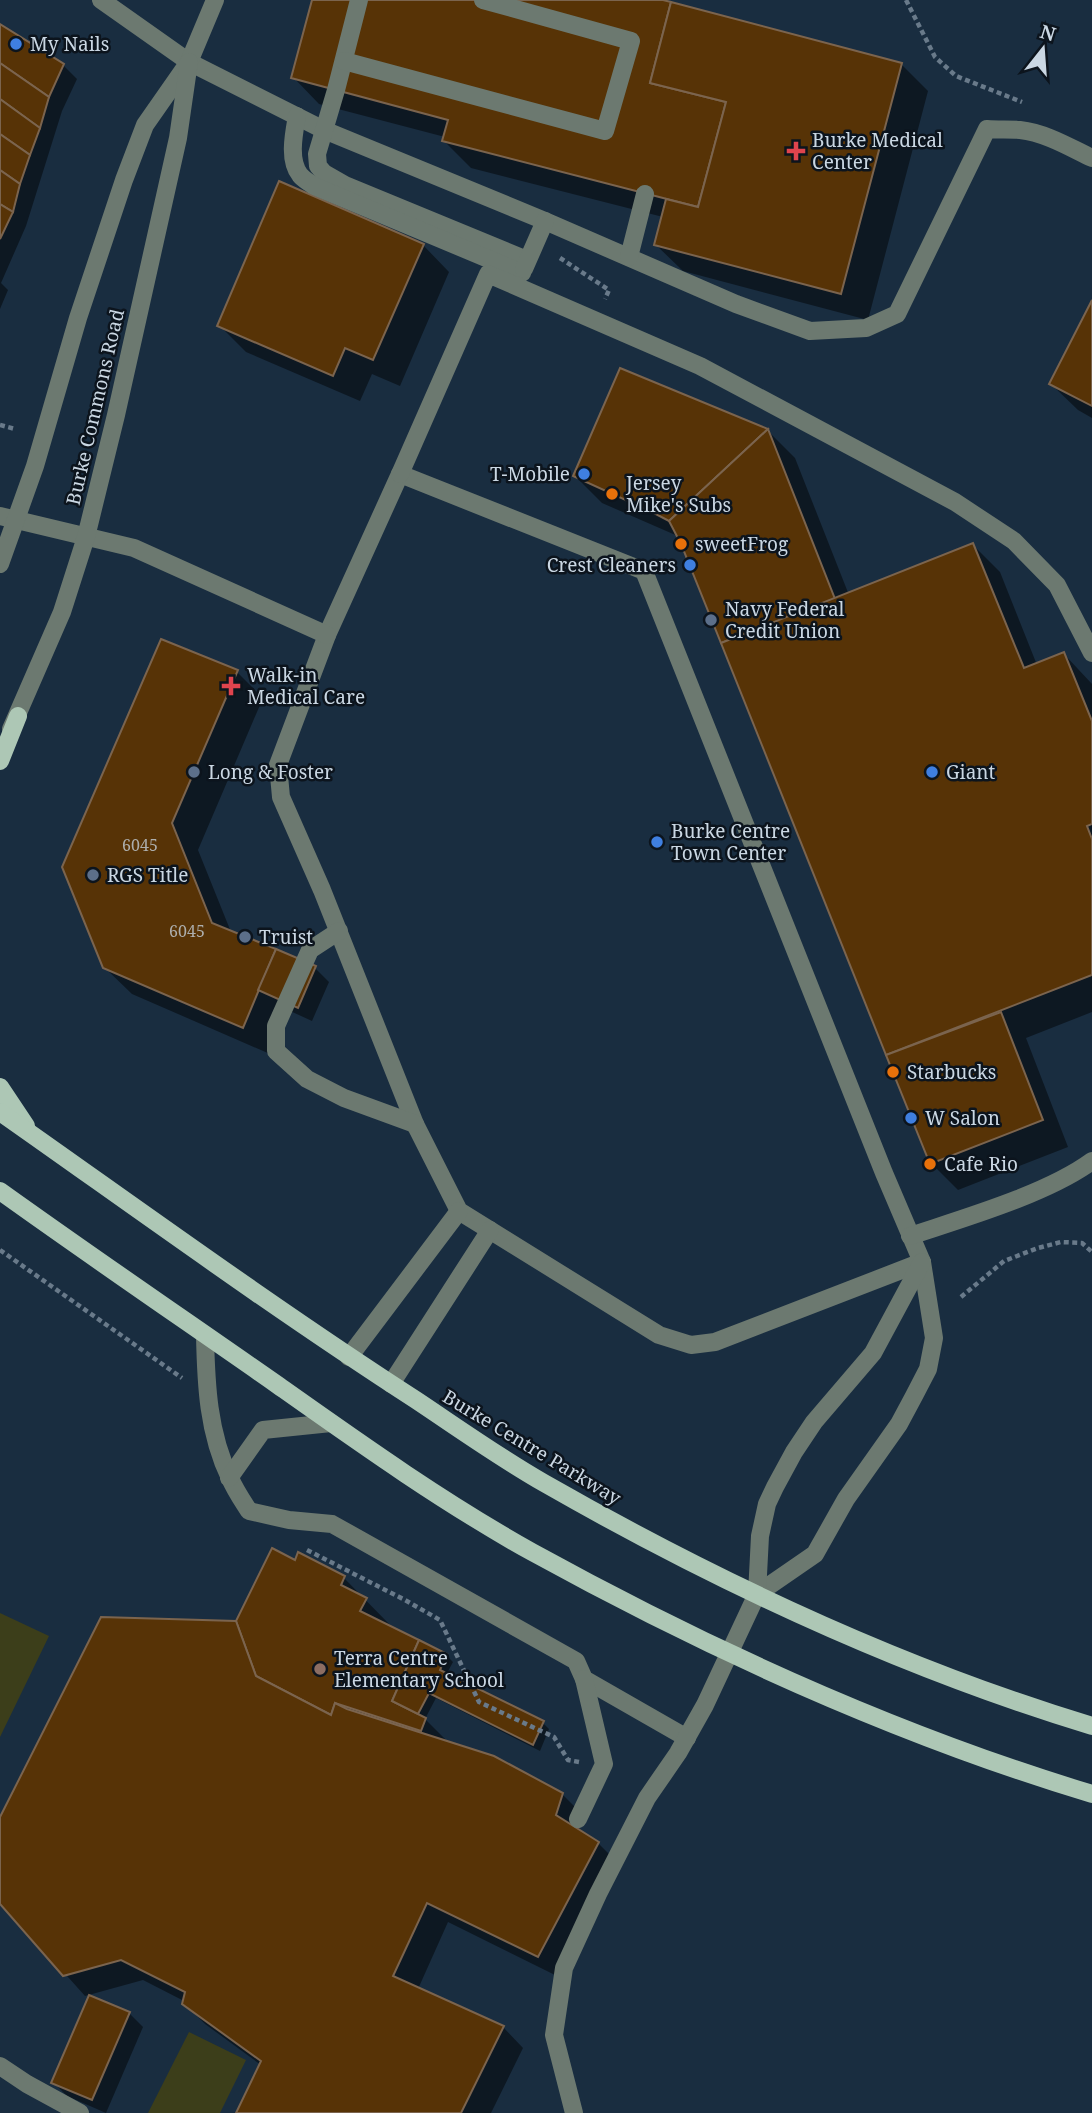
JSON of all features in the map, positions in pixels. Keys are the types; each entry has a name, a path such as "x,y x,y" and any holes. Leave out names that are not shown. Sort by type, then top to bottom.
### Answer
{"main road":[{"path":"0,761 18,716"},
{"path":"0,1087 32,1135"},
{"name":"Burke Centre Parkway","path":"0,1112 349,1357 541,1481 656,1545 879,1649 1040,1710 1092,1726"},
{"path":"0,1191 331,1423 531,1551 728,1653 872,1716 1048,1781 1092,1794"}],"street":[{"path":"101,0 189,62 324,130 545,220 736,304 810,331 866,328 897,314 987,129 1020,130 1037,134 1092,158"},
{"name":"Burke Commons Road","path":"0,564 8,518 35,466 78,318 124,180 145,125 189,62 215,0"},
{"path":"359,0 317,154 318,166 324,173 525,266 700,366 955,502 1014,541 1057,585 1092,653"},
{"path":"344,61 606,131 631,41 483,0"},
{"name":"Burke Commons Road","path":"0,749 18,716 62,612 86,537 117,415 178,138 189,62"},
{"path":"297,117 293,141 295,161 299,174 314,186 525,266"},
{"path":"629,257 645,194"},
{"path":"525,266 545,220"},
{"path":"525,266 488,274 327,635 278,765 281,797 339,931 415,1124 459,1211 659,1335 691,1345 715,1342 922,1262"},
{"path":"400,474 644,571 922,1262 934,1338 928,1369 899,1424 846,1499 815,1554 757,1594"},
{"path":"8,518 134,548 327,635"},
{"path":"339,931 310,950 276,1026 276,1051 307,1079 344,1098 415,1124"},
{"path":"910,1236 1025,1195 1077,1172 1092,1161"},
{"path":"349,1357 459,1211"},
{"path":"391,1384 490,1230"},
{"path":"574,2113 555,2035 564,1968 647,1798 687,1738 705,1705 757,1594 760,1536 766,1504 794,1452 814,1422 873,1353 922,1262"},
{"path":"205,1335 206,1389 215,1439 229,1478 249,1511 289,1520 332,1524 576,1661 584,1679 604,1764 578,1819"},
{"path":"229,1478 263,1430 331,1423"},
{"path":"584,1679 687,1738"},
{"path":"0,2066 80,2113"}],"path":[{"path":"906,0 931,51 956,76 1026,103"},
{"path":"525,266 562,259 609,290 603,303"},
{"path":"0,425 15,429"},
{"path":"961,1297 1004,1261 1038,1248 1061,1242 1082,1243 1092,1252"}],"green space":[{"path":"0,1613 49,1636 0,1737"},
{"path":"189,2032 246,2060 220,2113 148,2113"}],"building":[{"path":"312,0 671,2 650,83 726,102 698,207 442,141 448,120 291,78"},
{"name":"Burke Medical Center","path":"671,2 902,63 841,294 654,245 666,199 698,207 726,102 650,83"},
{"name":"My Nails","path":"0,24 64,64 49,97 0,63"},
{"path":"0,63 49,97 40,128 0,99"},
{"path":"0,99 40,128 30,155 0,134"},
{"path":"0,134 30,155 20,184 0,170"},
{"path":"0,170 20,184 13,212 0,204"},
{"path":"279,181 424,244 373,360 345,348 333,376 217,326"},
{"path":"0,204 13,212 0,239"},
{"path":"1092,300 1092,406 1049,384"},
{"path":"620,368 768,429 669,521 573,476"},
{"path":"768,429 835,599 721,643 669,521"},
{"name":"Giant","path":"973,543 1024,668 1064,652 1092,721 1092,824 1087,826 1092,839 1092,975 886,1055 721,643"},
{"path":"161,639 238,670 172,823 212,923 276,949 243,1028 103,968 62,867"},
{"path":"276,949 316,966 298,1008 258,990"},
{"path":"1001,1012 1043,1120 930,1164 886,1055"},
{"path":"272,1548 295,1560 298,1552 345,1576 341,1585 367,1598 360,1611 419,1640 392,1701 426,1718 421,1731 335,1703 331,1715 256,1676 236,1621"},
{"path":"101,1617 236,1621 256,1676 331,1715 335,1703 494,1756 563,1793 556,1815 599,1842 538,1957 427,1903 393,1976 504,2026 461,2113 236,2113 261,2061 182,2004 185,1992 121,1960 63,1976 0,1904 0,1817"},
{"path":"419,1640 447,1654 440,1670 544,1721 533,1745 429,1693 418,1714 392,1701"},
{"path":"89,1995 130,2012 92,2100 51,2083"}],"place":[{"name":"My Nails","path":"16,44"},
{"name":"Burke Medical Center","path":"796,151"},
{"name":"T-Mobile","path":"584,474"},
{"name":"Jersey Mike's Subs","path":"612,494"},
{"name":"sweetFrog","path":"681,544"},
{"name":"Crest Cleaners","path":"690,565"},
{"name":"Navy Federal Credit Union","path":"711,620"},
{"name":"Walk-in Medical Care","path":"231,686"},
{"name":"Long & Foster","path":"194,772"},
{"name":"Giant","path":"932,772"},
{"name":"Burke Centre Town Center","path":"657,842"},
{"name":"RGS Title","path":"93,875"},
{"name":"Truist","path":"245,937"},
{"name":"Starbucks","path":"893,1072"},
{"name":"W Salon","path":"911,1118"},
{"name":"Cafe Rio","path":"930,1164"},
{"name":"Terra Centre Elementary School","path":"320,1669"}]}
